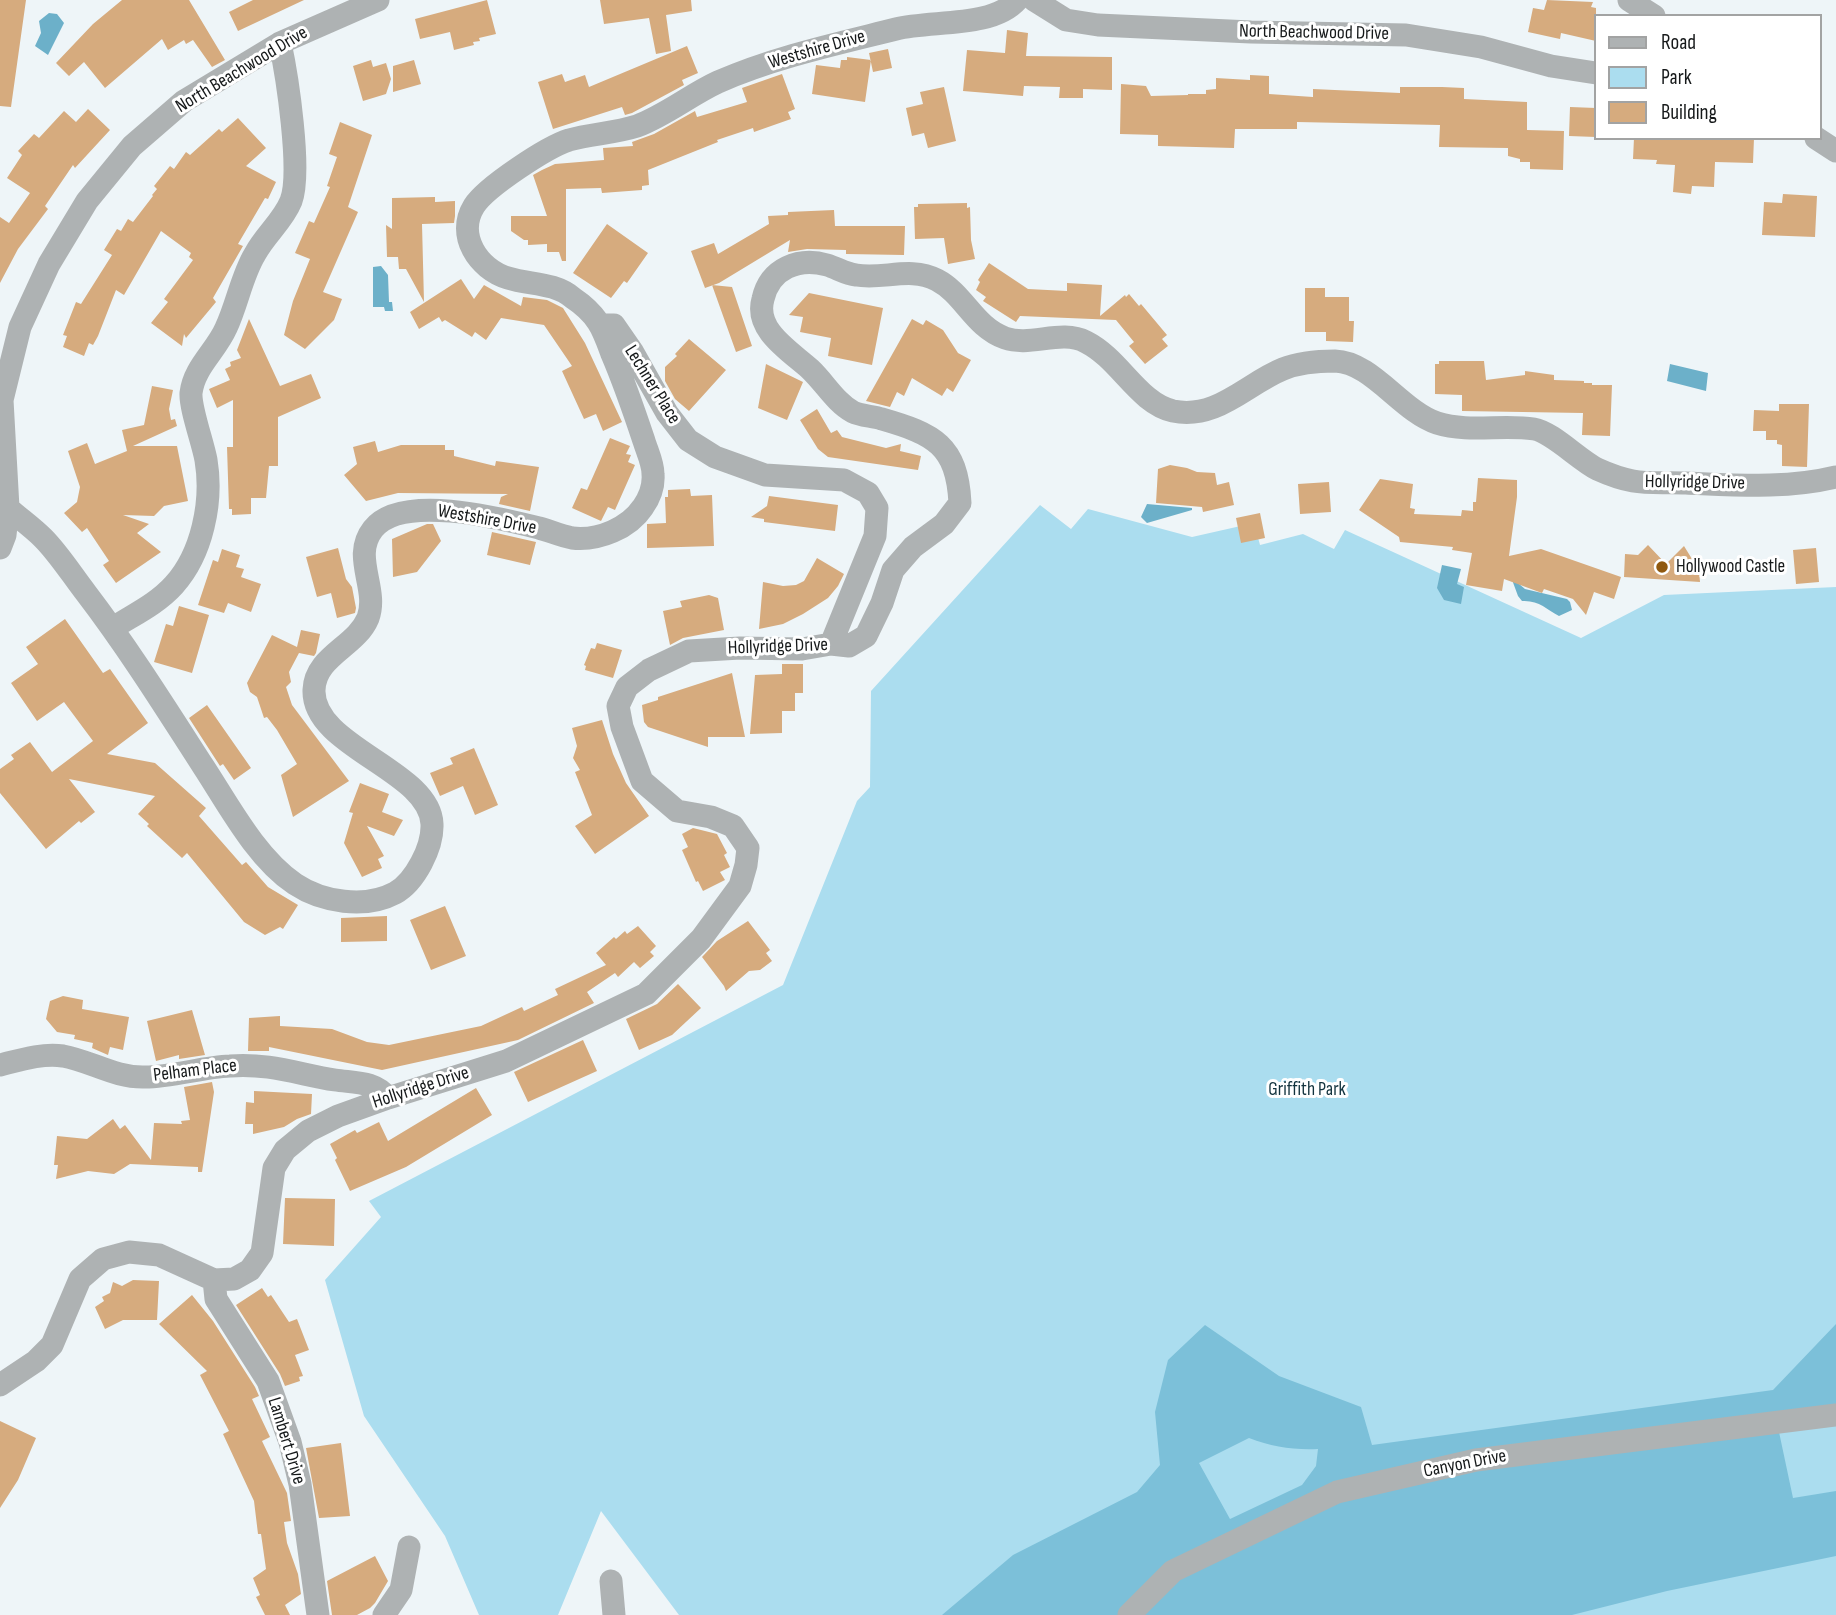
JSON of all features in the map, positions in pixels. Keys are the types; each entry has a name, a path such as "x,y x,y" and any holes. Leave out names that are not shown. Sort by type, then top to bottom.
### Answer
{"street":[{"name":"North Beachwood Drive","path":"0,548 5,535 8,508 1,399 20,327 49,264 87,201 132,146 184,101 280,43 378,0"},
{"name":"Westshire Drive","path":"8,508 46,541 113,628 244,828 273,865 297,886 331,900 368,901 393,894 412,878 422,860 432,821 424,801 409,786 334,730 319,712 313,691 319,671 335,653 358,636 371,610 372,596 363,558 367,539 377,523 397,512 419,508 493,518 572,538 593,537 618,529 639,513 650,494 653,471 630,398 600,324 568,292 546,284 502,277 481,263 468,243 468,225 475,205 517,168 564,141 634,127 668,112 714,84 780,59 906,26 988,17 1008,10 1017,0"},
{"name":"North Beachwood Drive","path":"1034,0 1066,20 1098,25 1406,35 1481,47 1551,66 1594,73"},
{"path":"1629,0 1651,14"},
{"path":"113,628 148,607 173,587 187,568 198,542 206,508 206,464 191,394 199,368 224,332 235,309 254,254 291,200 295,177 287,77 280,43"},
{"path":"1819,140 1836,151"},
{"name":"Hollyridge Drive","path":"214,1280 234,1279 250,1270 262,1253 274,1168 285,1150 308,1132 338,1116 388,1097 506,1061 646,994 701,939 740,886 748,848 733,826 710,817 677,811 642,781 622,727 618,706 627,687 649,670 689,651 802,649 831,644 849,646 866,636 882,603 893,570 913,547 944,524 960,503 959,481 949,454 930,436 855,413 838,400 811,370 785,349 771,333 761,313 762,299 769,284 785,266 807,262 825,264 856,275 924,273 942,282 982,326 1004,337 1022,341 1059,337 1081,339 1105,352 1149,400 1172,411 1198,412 1223,405 1283,369 1307,363 1339,361 1360,368 1398,400 1434,422 1472,429 1537,429 1597,469 1632,481 1807,484 1836,477"},
{"name":"Lechner Place","path":"600,324 614,325 667,413 688,440 715,457 765,475 844,480 868,494 877,508 875,537 831,644"},
{"name":"Pelham Place","path":"0,1065 33,1057 63,1056 120,1075 145,1077 228,1066 267,1065 334,1080 373,1085 382,1089 388,1097"},
{"path":"0,1385 36,1362 52,1345 80,1279 103,1259 128,1252 159,1255 214,1280"},
{"name":"Lambert Drive","path":"214,1280 216,1300 268,1381 290,1442 300,1484 318,1615"},
{"name":"Canyon Drive","path":"1129,1615 1173,1571 1336,1492 1476,1460 1836,1415"},
{"path":"384,1615 401,1590 409,1548"},
{"path":"611,1581 614,1615"}],"green space":[{"name":"Griffith Park","path":"1040,505 1071,529 1088,509 1192,537 1254,523 1260,545 1303,534 1334,549 1345,530 1581,638 1664,595 1836,587 1836,1615 679,1615 601,1511 558,1615 479,1615 445,1536 364,1416 325,1280 381,1217 369,1201 783,985 857,801 870,787 871,691"}],"shaded area":[{"path":"49,13 57,14 64,23 48,55 35,46 41,33 39,21"},
{"path":"381,266 388,275 389,302 392,302 393,311 385,311 384,307 373,307 373,267"},
{"path":"1670,364 1708,373 1706,391 1667,381"},
{"path":"1147,504 1192,510 1147,523 1141,517"},
{"path":"1442,565 1461,569 1457,584 1464,587 1461,604 1444,600 1437,588"},
{"path":"1511,577 1525,589 1567,599 1572,610 1559,616 1538,603 1522,601"},
{"path":"1836,1324 1836,1424 1779,1432 1793,1498 1836,1491 1836,1556 1667,1591 1572,1615 942,1615 1013,1555 1137,1492 1160,1465 1155,1412 1168,1360 1205,1325 1279,1376 1361,1407 1372,1445 1773,1390","holes":["1249,1438 1283,1447 1318,1449 1316,1466 1302,1485 1230,1519 1199,1463"]}],"building":[{"path":"0,0 26,0 11,107 0,106"},
{"path":"122,0 189,0 225,60 212,67 193,40 186,44 184,40 168,50 162,39 105,88 84,62 69,76 56,63 93,24"},
{"path":"253,0 304,0 238,31 229,12"},
{"path":"487,0 496,34 479,38 480,41 473,42 474,45 454,50 450,32 420,39 415,19"},
{"path":"600,0 691,0 692,11 666,15 671,51 656,54 649,18 604,24"},
{"path":"1547,0 1593,2 1591,7 1596,8 1594,41 1561,33 1560,39 1528,32 1533,8 1544,10"},
{"path":"1007,30 1028,33 1026,56 1112,57 1112,90 1083,89 1083,98 1059,98 1060,87 1024,86 1023,96 963,91 967,50 1005,53"},
{"path":"687,46 698,73 682,80 684,85 632,113 625,115 622,107 553,129 538,82 562,74 565,82 585,75 589,87"},
{"path":"888,49 892,68 873,72 869,53"},
{"path":"847,57 871,60 865,102 812,94 816,65 840,68 841,60 847,60"},
{"path":"371,60 373,67 386,63 391,79 386,94 363,101 353,66"},
{"path":"414,60 421,84 393,92 393,66"},
{"path":"782,74 795,109 788,112 791,119 754,132 753,128 717,140 718,142 648,170 649,185 642,186 642,190 602,193 601,188 566,189 566,261 562,261 559,252 547,252 547,244 528,245 528,240 511,231 511,216 547,216 533,175 555,164 604,160 603,148 633,146 632,142 654,134 695,111 697,117 747,102 742,88"},
{"path":"1250,75 1269,76 1269,94 1313,97 1313,89 1400,93 1400,87 1442,87 1464,88 1464,99 1527,102 1527,130 1564,131 1563,170 1530,169 1530,162 1520,162 1520,159 1508,156 1508,148 1439,147 1440,125 1297,122 1297,129 1235,129 1234,148 1158,146 1158,135 1120,134 1121,84 1146,86 1151,96 1206,94 1206,90 1216,89 1216,78 1250,80"},
{"path":"944,87 956,141 928,148 924,133 912,136 906,108 923,104 920,92"},
{"path":"1570,107 1594,108 1594,137 1569,136"},
{"path":"88,109 110,130 75,168 73,165 45,206 48,209 18,249 0,283 0,217 9,223 30,193 7,178 22,155 18,151 34,134 39,138 64,111 76,122"},
{"path":"238,118 266,148 246,166 276,182 238,244 243,246 213,298 216,302 186,338 184,334 182,346 151,323 168,302 164,299 193,260 189,257 191,253 161,231 124,295 116,290 98,336 93,345 89,343 84,356 63,347 67,336 63,335 76,302 81,304 112,255 104,250 117,229 121,231 128,219 133,222 153,196 157,189 154,186 170,166 174,169 186,152 190,155 219,129 222,132"},
{"path":"340,122 372,135 348,207 358,212 323,292 342,299 334,320 305,349 284,335 293,301 310,259 295,253 309,221 314,223 330,187 327,186 337,157 329,154"},
{"path":"1634,140 1754,140 1753,163 1715,162 1714,187 1692,186 1691,194 1673,192 1675,165 1656,164 1657,160 1633,159"},
{"path":"1783,194 1817,196 1815,237 1762,235 1764,202 1782,203"},
{"path":"435,197 435,202 455,201 455,216 454,223 422,224 424,302 406,269 399,269 398,257 387,257 386,225 392,229 392,198"},
{"path":"967,203 967,208 970,207 971,240 975,259 948,264 944,238 915,239 914,207 918,207 918,204"},
{"path":"834,210 835,226 905,226 904,255 846,254 846,250 807,249 788,252 790,240 719,283 705,288 691,251 714,243 718,254 769,224 768,216 788,215 788,212"},
{"path":"607,224 648,253 627,283 624,281 611,298 573,273"},
{"path":"989,263 1028,289 1067,291 1067,283 1102,285 1100,316 1129,294 1167,335 1162,339 1168,346 1145,364 1129,346 1134,342 1116,320 1020,316 1016,322 983,301 986,297 976,290 980,282 978,280"},
{"path":"461,279 474,299 484,285 521,306 523,297 547,300 563,308 585,343 622,422 603,431 596,414 584,419 562,371 572,366 544,325 501,318 486,340 475,332 472,337 445,320 442,322 439,317 419,329 410,312"},
{"path":"712,285 732,287 752,346 736,352"},
{"path":"1305,288 1325,288 1325,297 1349,297 1349,321 1354,321 1353,342 1326,341 1326,332 1305,332"},
{"path":"809,293 883,308 872,365 828,356 831,338 800,332 803,317 789,315"},
{"path":"249,319 280,386 311,374 321,398 278,417 278,466 269,466 266,498 251,498 251,514 232,515 232,509 229,509 227,447 233,447 233,400 217,408 209,389 230,380 225,369 231,366 230,362 241,358 237,350"},
{"path":"912,319 923,325 926,320 943,330 958,353 971,360 953,392 947,388 942,396 912,378 904,396 897,392 890,407 866,401"},
{"path":"689,339 726,370 689,411 675,399 665,381 665,367"},
{"path":"1439,361 1484,361 1486,380 1525,375 1525,371 1554,375 1554,380 1612,385 1610,436 1582,435 1583,413 1462,411 1462,395 1435,394 1435,364 1439,364"},
{"path":"766,364 803,382 787,420 758,408"},
{"path":"152,386 173,390 169,409 171,420 175,419 177,426 133,446 177,446 188,501 164,506 154,516 123,515 149,524 137,533 161,552 116,583 103,565 109,561 87,528 82,532 64,513 77,502 80,487 68,451 87,443 95,464 127,451 122,430 144,425"},
{"path":"1779,404 1809,404 1807,467 1782,466 1782,445 1777,444 1777,440 1766,440 1766,431 1753,431 1754,410 1779,411"},
{"path":"817,409 831,433 837,430 842,437 886,448 901,444 900,451 921,456 918,470 828,457 818,449 800,420"},
{"path":"610,438 630,446 626,454 631,455 628,462 635,465 615,510 608,507 601,521 572,508 581,488 587,490"},
{"path":"375,441 378,452 401,445 445,445 445,450 454,450 454,456 495,466 496,461 539,467 530,511 499,504 501,497 508,494 398,493 366,501 344,475 357,464 353,447"},
{"path":"1170,465 1197,472 1215,473 1217,485 1229,482 1234,505 1203,512 1202,507 1156,503 1158,469"},
{"path":"1478,478 1517,480 1509,556 1541,549 1621,577 1614,599 1594,592 1586,615 1573,599 1544,589 1542,593 1504,579 1502,591 1466,585 1472,553 1452,550 1453,547 1400,542 1399,537 1359,510 1380,479 1413,484 1410,508 1415,509 1414,514 1461,516 1462,510 1473,511"},
{"path":"1329,482 1331,512 1300,514 1298,484"},
{"path":"690,489 691,496 712,495 714,546 647,548 647,524 666,523 665,497 668,497 668,490"},
{"path":"769,496 838,505 835,531 764,522 764,519 751,517 767,506"},
{"path":"1260,513 1265,538 1241,543 1236,518"},
{"path":"433,524 441,541 417,572 393,577 392,539"},
{"path":"492,532 536,542 530,565 487,555"},
{"name":"Hollywood Castle","path":"1648,545 1666,564 1684,546 1692,559 1698,559 1700,582 1624,577 1625,554 1638,555"},
{"path":"338,548 346,579 352,587 356,608 355,613 337,618 331,593 317,597 306,557"},
{"path":"1816,548 1819,582 1796,584 1793,550"},
{"path":"222,549 240,555 236,567 244,569 241,577 261,584 251,612 228,603 224,613 198,605 213,560 218,562"},
{"path":"817,558 844,574 838,586 828,598 803,614 783,624 759,629 763,582 783,586 796,585 804,581"},
{"path":"709,595 718,598 724,630 683,638 670,645 663,611 682,607 680,601"},
{"path":"179,606 209,615 192,673 154,662 166,624 173,626"},
{"path":"65,619 103,673 110,669 148,723 107,754 155,763 206,808 199,816 242,865 246,862 268,887 298,905 283,929 280,927 265,935 244,922 187,853 182,858 147,826 149,824 138,814 155,796 69,779 95,812 81,823 79,821 46,849 0,793 0,769 14,759 11,755 30,742 52,772 93,741 64,702 37,721 11,683 38,664 26,647"},
{"path":"301,630 320,634 316,653 314,656 299,653 289,672 291,682 286,687 292,705 349,781 293,817 281,775 297,764 277,730 267,717 264,718 257,697 250,692 247,683 272,635 297,647"},
{"path":"597,643 622,650 613,678 585,670 584,665 591,648 595,649"},
{"path":"782,664 803,664 803,693 795,693 795,711 782,711 782,733 750,734 755,675 782,674"},
{"path":"732,673 745,737 708,737 708,747 648,727 644,722 642,705 658,700 658,697"},
{"path":"207,705 251,768 234,780 223,764 220,766 189,718"},
{"path":"602,720 626,783 649,816 595,854 575,826 592,815 575,772 580,770 573,758 577,746 572,728"},
{"path":"474,748 498,805 475,815 463,786 440,796 430,773 453,764 450,758"},
{"path":"360,783 389,794 382,812 403,820 394,836 367,826 384,856 378,859 382,868 362,877 344,843 353,813 349,812"},
{"path":"693,828 717,834 727,853 724,855 730,867 720,872 725,880 703,891 698,881 696,882 682,850 688,847 682,834"},
{"path":"445,906 466,956 431,970 410,920"},
{"path":"387,916 387,941 341,942 341,918"},
{"path":"748,921 770,950 766,953 772,961 760,970 749,971 726,991 702,957 717,941"},
{"path":"638,926 656,946 650,952 654,956 640,968 634,962 618,977 615,973 587,992 594,1003 518,1040 382,1070 269,1047 269,1051 248,1051 249,1018 280,1016 280,1026 332,1029 367,1042 389,1045 481,1026 522,1007 524,1011 558,995 555,989 606,965 596,953 614,937 616,939 625,931 627,934"},
{"path":"678,984 701,1008 672,1035 639,1050 626,1019 657,1004"},
{"path":"63,996 83,1000 82,1009 129,1017 123,1050 110,1047 108,1055 92,1048 93,1043 74,1039 75,1035 57,1032 46,1019 50,1001"},
{"path":"192,1010 205,1055 179,1059 179,1055 156,1061 147,1021"},
{"path":"583,1040 597,1071 528,1102 514,1072"},
{"path":"212,1082 214,1092 202,1172 198,1172 198,1167 130,1164 114,1174 88,1171 56,1179 58,1165 54,1165 57,1136 87,1139 113,1119 120,1129 125,1125 151,1160 154,1123 182,1124 181,1121 190,1120 184,1087"},
{"path":"476,1088 492,1115 406,1167 350,1191 330,1144 355,1130 357,1133 379,1122 388,1141"},
{"path":"254,1091 312,1094 311,1114 284,1127 253,1134 253,1124 245,1124 246,1102 254,1103"},
{"path":"285,1198 335,1199 334,1246 283,1244"},
{"path":"133,1280 159,1281 157,1320 123,1320 105,1329 95,1307 104,1301 102,1297 110,1293 113,1282 122,1286"},
{"path":"262,1288 268,1297 271,1295 289,1322 297,1319 309,1350 295,1355 303,1376 299,1377 300,1381 285,1386 236,1305"},
{"path":"192,1295 213,1321 259,1396 252,1399 270,1437 262,1441 287,1493 291,1521 284,1522 301,1594 285,1605 290,1615 265,1615 256,1597 260,1595 253,1578 266,1569 254,1501 223,1434 229,1431 200,1375 207,1371 159,1324"},
{"path":"0,1421 36,1438 18,1480 0,1508"},
{"path":"341,1443 350,1516 319,1518 306,1448"},
{"path":"375,1556 388,1581 375,1603 357,1615 332,1615 327,1581"}],"place":[{"name":"Hollywood Castle","path":"1662,567"}]}
